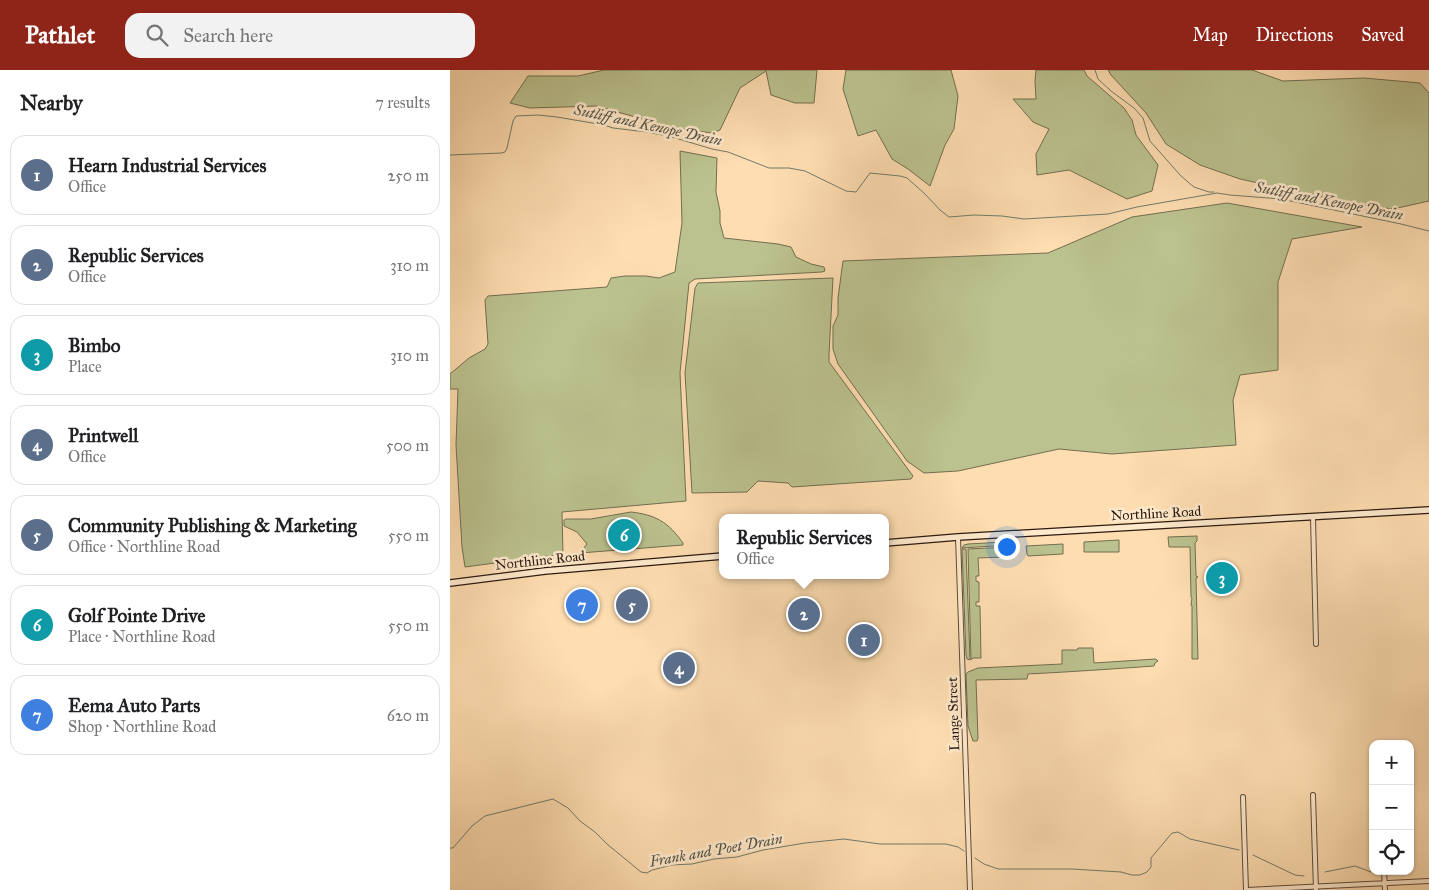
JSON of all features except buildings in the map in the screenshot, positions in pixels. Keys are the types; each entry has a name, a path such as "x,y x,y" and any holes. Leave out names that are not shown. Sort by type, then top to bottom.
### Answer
{"main road":[{"name":"Northline Road","path":"889,543 1429,510"},
{"name":"Northline Road","path":"450,583 545,571 719,556"}],"street":[{"path":"1312,518 1316,644"},
{"name":"Lange Street","path":"958,537 970,890"},
{"path":"1313,795 1316,888"},
{"path":"1243,798 1247,890 1429,881"},
{"path":"1384,875 1384,890"}],"green space":[{"path":"604,70 817,70 814,103 795,103 771,95 766,71 740,88 720,130 712,133 675,128 596,106 530,108 510,103 528,76 578,76"},
{"path":"846,70 951,70 958,96 954,129 945,145 930,186 892,159 876,130 858,136 843,89"},
{"path":"1036,70 1084,70 1087,76 1124,108 1132,120 1136,135 1158,165 1152,191 1127,199 1069,170 1037,175 1036,154 1049,129 1033,122 1013,99 1036,99"},
{"path":"1108,70 1252,70 1283,81 1364,78 1420,83 1429,93 1429,201 1393,209 1349,203 1240,179 1200,165 1166,144 1146,113"},
{"path":"680,151 717,158 716,192 724,238 791,247 796,257 811,264 824,267 825,271 695,279 689,283 680,373 686,501 562,512 563,554 465,567 462,547 456,445 458,389 450,389 450,374 469,358 485,349 488,344 485,300 488,296 607,287 611,278 646,276 659,278 675,272 682,223"},
{"path":"1227,203 1362,227 1292,239 1278,282 1278,370 1240,375 1233,400 1236,445 1112,454 1059,449 958,471 924,473 907,461 838,364 833,349 833,326 838,315 838,298 843,261 1048,253 1132,217"},
{"path":"833,278 829,362 913,476 911,479 792,487 788,483 758,481 747,492 692,493 685,373 695,288 698,283"},
{"path":"631,512 648,515 661,521 672,530 683,545 580,553 587,544 577,532 564,526 564,520 566,519 591,519"},
{"path":"1197,536 1195,543 1196,576 1198,577 1196,578 1198,659 1192,659 1190,547 1169,547 1168,537"},
{"path":"1119,540 1119,552 1084,552 1084,542"},
{"path":"1003,542 1008,545 962,548 968,544"},
{"path":"1063,544 1063,554 1028,556 1027,554 1026,546"},
{"path":"1008,547 1009,555 1006,557 978,558 979,576 976,576 976,581 979,582 979,602 976,602 976,606 980,606 981,658 973,658 971,660 968,549"},
{"path":"962,549 966,549 970,660 967,659 966,655"},
{"path":"1078,648 1093,648 1094,663 1156,659 1158,661 1154,666 1028,674 1027,679 976,680 978,738 977,741 973,741 968,726 966,674 968,672 978,668 1062,664 1062,650 1077,650"}],"waterway":[{"path":"1095,70 1098,79 1134,108 1143,118 1150,141 1181,176 1194,187 1214,192"},
{"name":"Sutliff and Kenope Drain","path":"450,155 505,152 516,116 538,115 672,137 728,152 769,168 789,168 805,171 846,191 856,192 870,173 900,176 907,178 949,217 974,215 1024,219 1108,214 1217,193 1281,199 1429,231"},
{"name":"Frank and Poet Drain","path":"450,848 453,848 472,826 485,816 553,799 568,808 580,821 641,872 647,873 672,865 692,864 805,843 844,839 880,844 946,844 958,847 964,851"},
{"name":"Frank and Poet Drain","path":"975,858 984,864 998,869 1072,869 1140,875 1147,872 1151,867 1151,858 1172,833 1178,832 1190,839 1239,850"},
{"name":"Frank and Poet Drain","path":"1253,855 1295,875 1304,876"},
{"name":"Frank and Poet Drain","path":"1325,872 1355,866 1369,871"}],"place":[{"name":"Golf Pointe Drive","path":"624,535"},
{"name":"Bimbo","path":"1222,578"},
{"name":"Eema Auto Parts","path":"582,605"},
{"name":"Community Publishing & Marketing","path":"632,605"},
{"name":"Republic Services","path":"804,614"},
{"name":"Hearn Industrial Services","path":"864,640"},
{"name":"Printwell","path":"679,668"}]}
